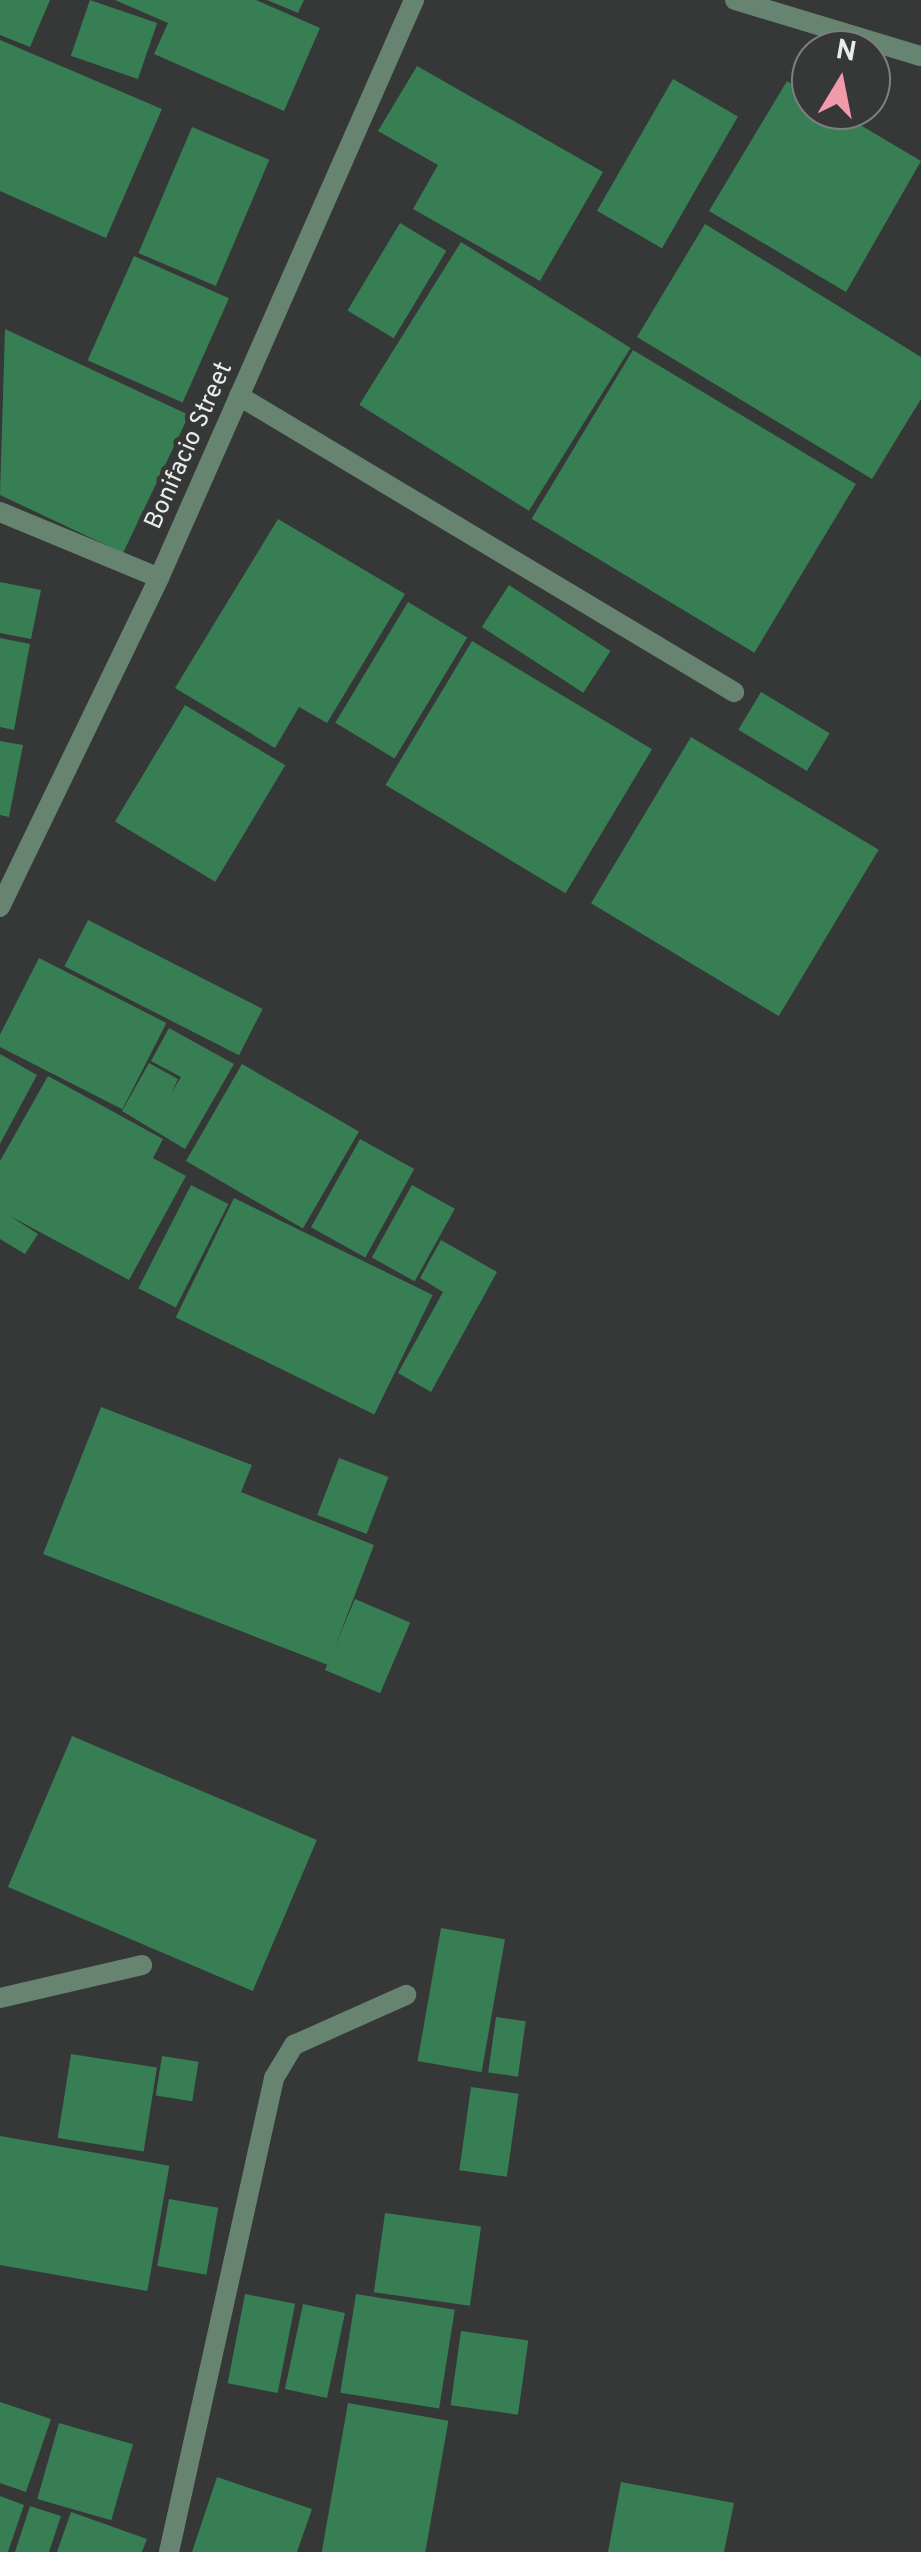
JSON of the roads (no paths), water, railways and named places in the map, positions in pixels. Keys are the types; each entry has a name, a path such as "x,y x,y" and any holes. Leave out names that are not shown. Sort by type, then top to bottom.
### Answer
{"street":[{"name":"Bonifacio Street","path":"0,907 158,578 414,0"},
{"path":"735,0 921,56"},
{"path":"239,396 734,692"},
{"path":"0,512 158,578"},
{"path":"0,1998 142,1965"},
{"path":"169,2552 274,2078 294,2044 406,1995"}]}
